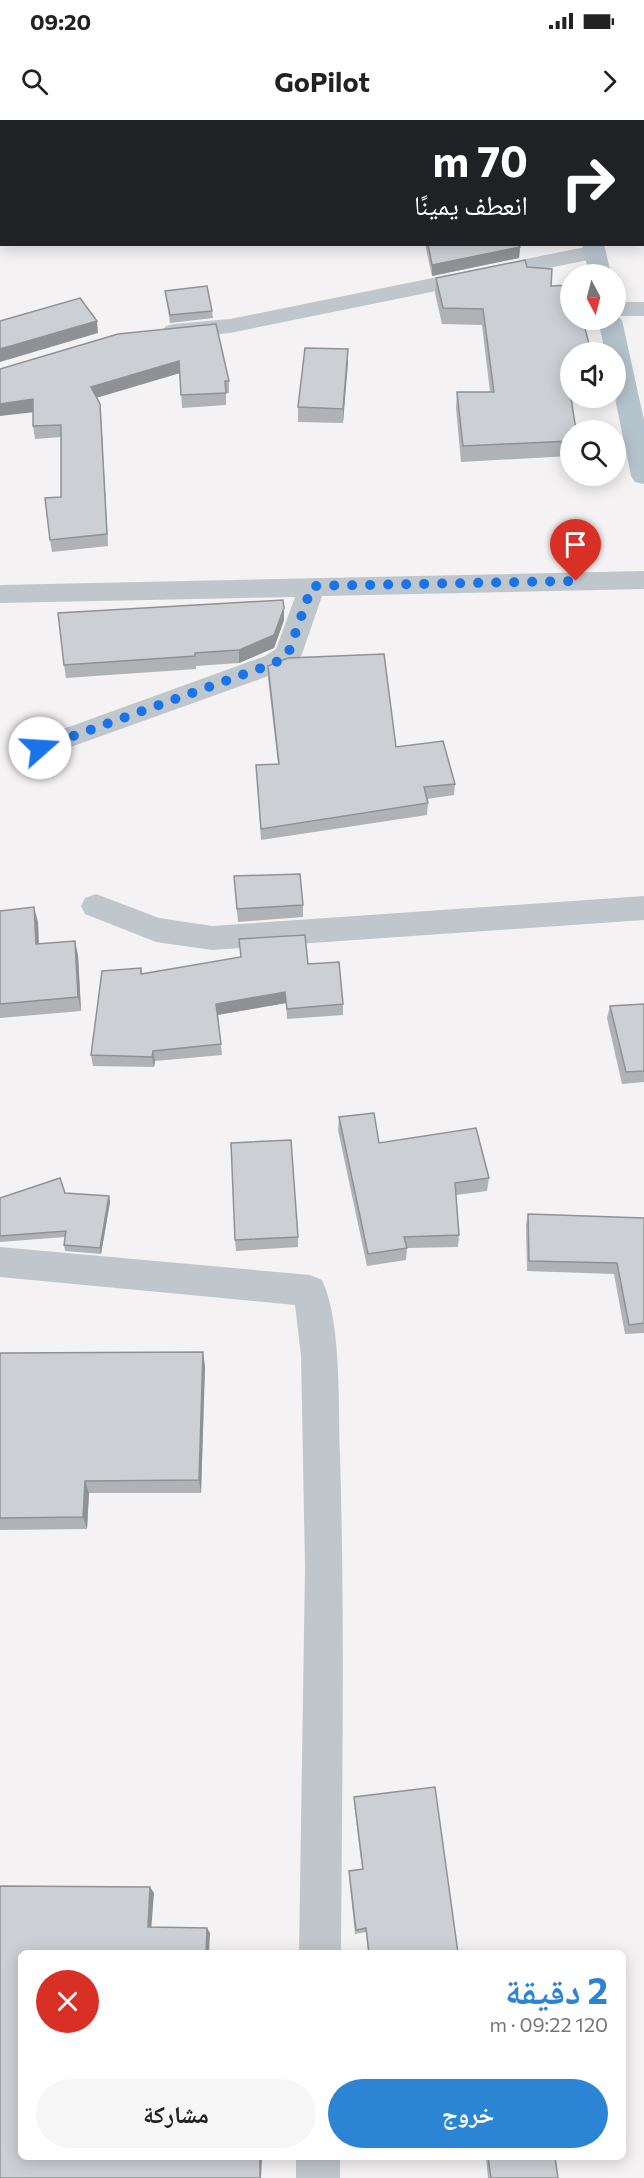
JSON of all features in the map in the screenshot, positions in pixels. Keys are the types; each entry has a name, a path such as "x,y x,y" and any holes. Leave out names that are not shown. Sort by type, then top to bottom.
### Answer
{"main road":[{"path":"612,330 644,476"}],"street":[{"path":"151,334 230,326 596,257"},
{"path":"626,309 644,309"},
{"path":"0,594 644,580"},
{"path":"40,748 275,663 288,654 312,586"},
{"path":"96,906 156,930 212,938 644,908"},
{"path":"0,1263 310,1291 319,1356 324,1567 320,1950"},
{"path":"318,2160 318,2178"}],"building":[{"path":"428,246 520,247 432,265"},
{"path":"525,260 527,267 552,269 551,286 560,286 560,330 586,330 588,342 560,342 560,408 573,408 574,420 560,420 560,441 463,446 457,392 494,392 483,309 443,308 436,278"},
{"path":"207,286 212,311 170,315 165,291"},
{"path":"80,298 97,321 0,349 0,321"},
{"path":"216,324 229,381 225,381 226,393 181,395 179,361 91,387 100,404 107,534 50,540 45,498 61,497 61,425 33,426 33,399 0,404 0,369 118,334"},
{"path":"305,348 348,349 343,409 298,407"},
{"path":"283,600 284,608 274,635 239,650 195,653 195,656 64,665 58,613"},
{"path":"384,654 396,747 443,741 455,784 424,787 428,803 261,829 256,765 279,764 268,666 288,658"},
{"path":"300,874 303,905 237,909 234,876"},
{"path":"34,907 36,944 75,941 78,997 0,1004 0,911"},
{"path":"305,935 308,964 339,962 343,1004 287,1009 285,992 216,1004 221,1044 153,1051 152,1057 91,1055 102,971 141,968 141,974 241,957 239,939"},
{"path":"644,1004 644,1071 626,1072 610,1006"},
{"path":"374,1113 379,1143 476,1128 489,1178 455,1183 459,1235 404,1237 407,1248 368,1254 339,1117"},
{"path":"291,1140 298,1237 235,1240 231,1143"},
{"path":"60,1178 65,1193 109,1196 100,1248 64,1245 66,1231 0,1236 0,1198"},
{"path":"528,1214 644,1218 644,1323 629,1325 617,1263 529,1261"},
{"path":"203,1352 199,1480 85,1481 83,1517 0,1518 0,1353"},
{"path":"435,1787 458,1950 369,1950 366,1928 356,1930 349,1871 363,1869 354,1797"},
{"path":"0,1886 150,1887 148,1927 207,1928 206,1950 18,1950 18,2160 260,2160 260,2178 0,2178"},
{"path":"488,2160 555,2160 558,2178 491,2178"}],"route":[{"path":"40,748 262,670 275,663 288,654 312,586 576,581"}]}
